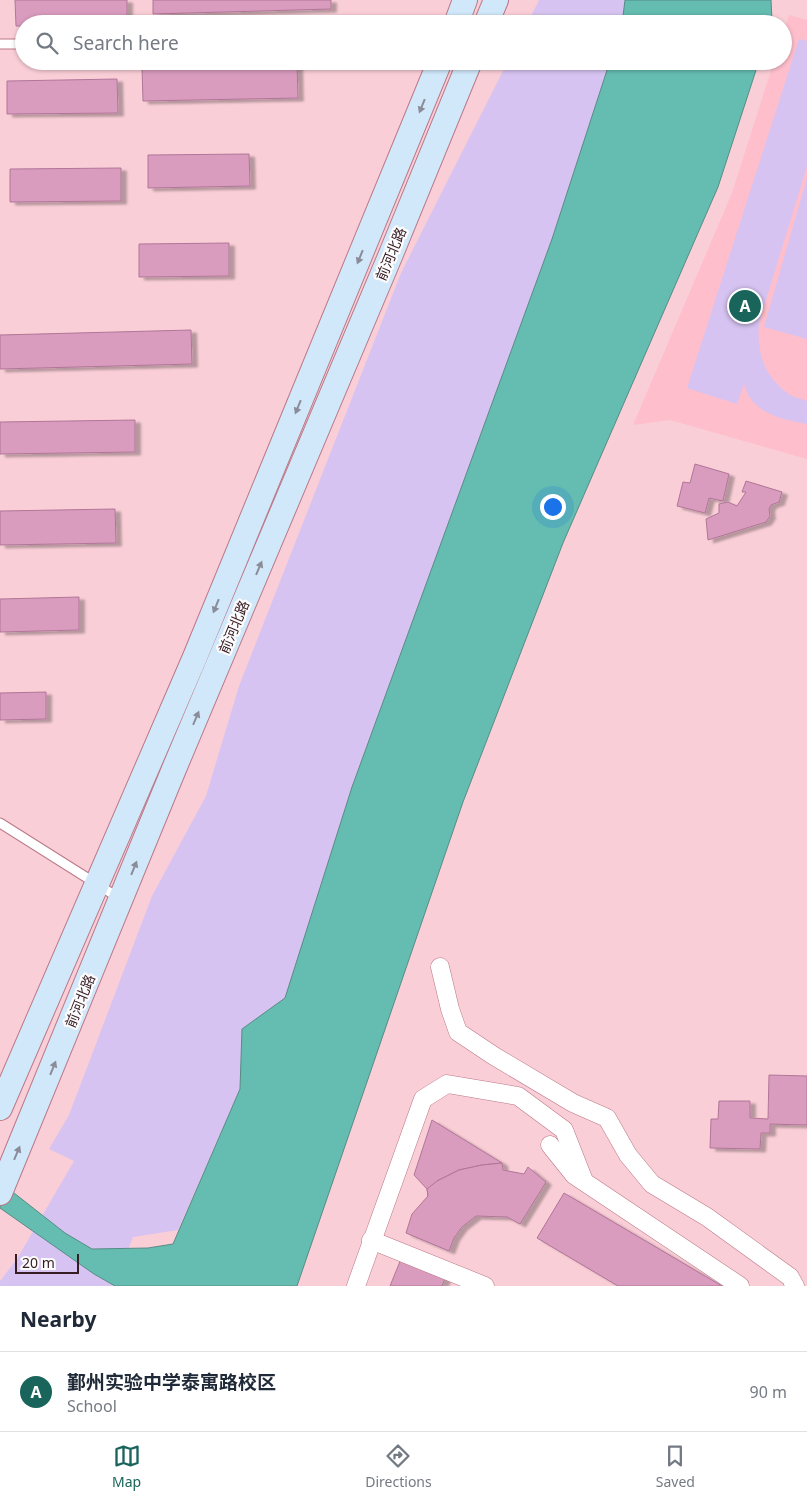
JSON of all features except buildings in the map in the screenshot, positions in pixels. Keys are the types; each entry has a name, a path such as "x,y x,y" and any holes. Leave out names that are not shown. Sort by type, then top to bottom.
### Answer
{"main road":[{"path":"460,15 466,0"},
{"path":"490,15 496,0"},
{"name":"前河北路","path":"1,1106 195,657 436,70"},
{"name":"前河北路","path":"0,1193 174,769 391,254 466,70"}],"street":[{"path":"440,967 450,1009 458,1032 494,1056 573,1102 606,1118 628,1155 652,1184 707,1217 790,1277 796,1286"},
{"path":"356,1286 423,1099 447,1084 518,1096 564,1130 584,1181"},
{"path":"550,1145 574,1175 740,1286"},
{"path":"372,1240 485,1286"}],"lane":[{"path":"0,44 15,44"},
{"path":"0,824 122,899"}],"shaded area":[{"path":"539,0 625,0 623,15 532,15"},
{"path":"625,0 771,0 772,15 623,15"},
{"path":"792,16 807,20 807,459 670,420 633,425 732,193 771,70 792,70"},
{"path":"799,39 807,41 807,166 759,323 759,341 762,358 768,373 789,394 807,401 807,424 768,413 749,397 744,384 737,404 687,388 789,70 792,70 792,61"},
{"path":"503,70 607,70 552,239 352,787 285,998 242,1029 240,1089 178,1230 133,1237 114,1286 0,1286 0,1281 17,1259 74,1161 49,1149 69,1115 152,896 206,796 239,686 401,273"},
{"path":"607,70 756,70 718,187 563,543 463,802 297,1286 115,1286 94,1274 0,1208 0,1182 65,1233 92,1249 148,1248 173,1244 240,1089 242,1029 285,998 352,787 552,239"},
{"path":"807,178 807,339 764,327"}],"place":[{"name":"鄞州实验中学泰寓路校区","path":"745,306"}]}
